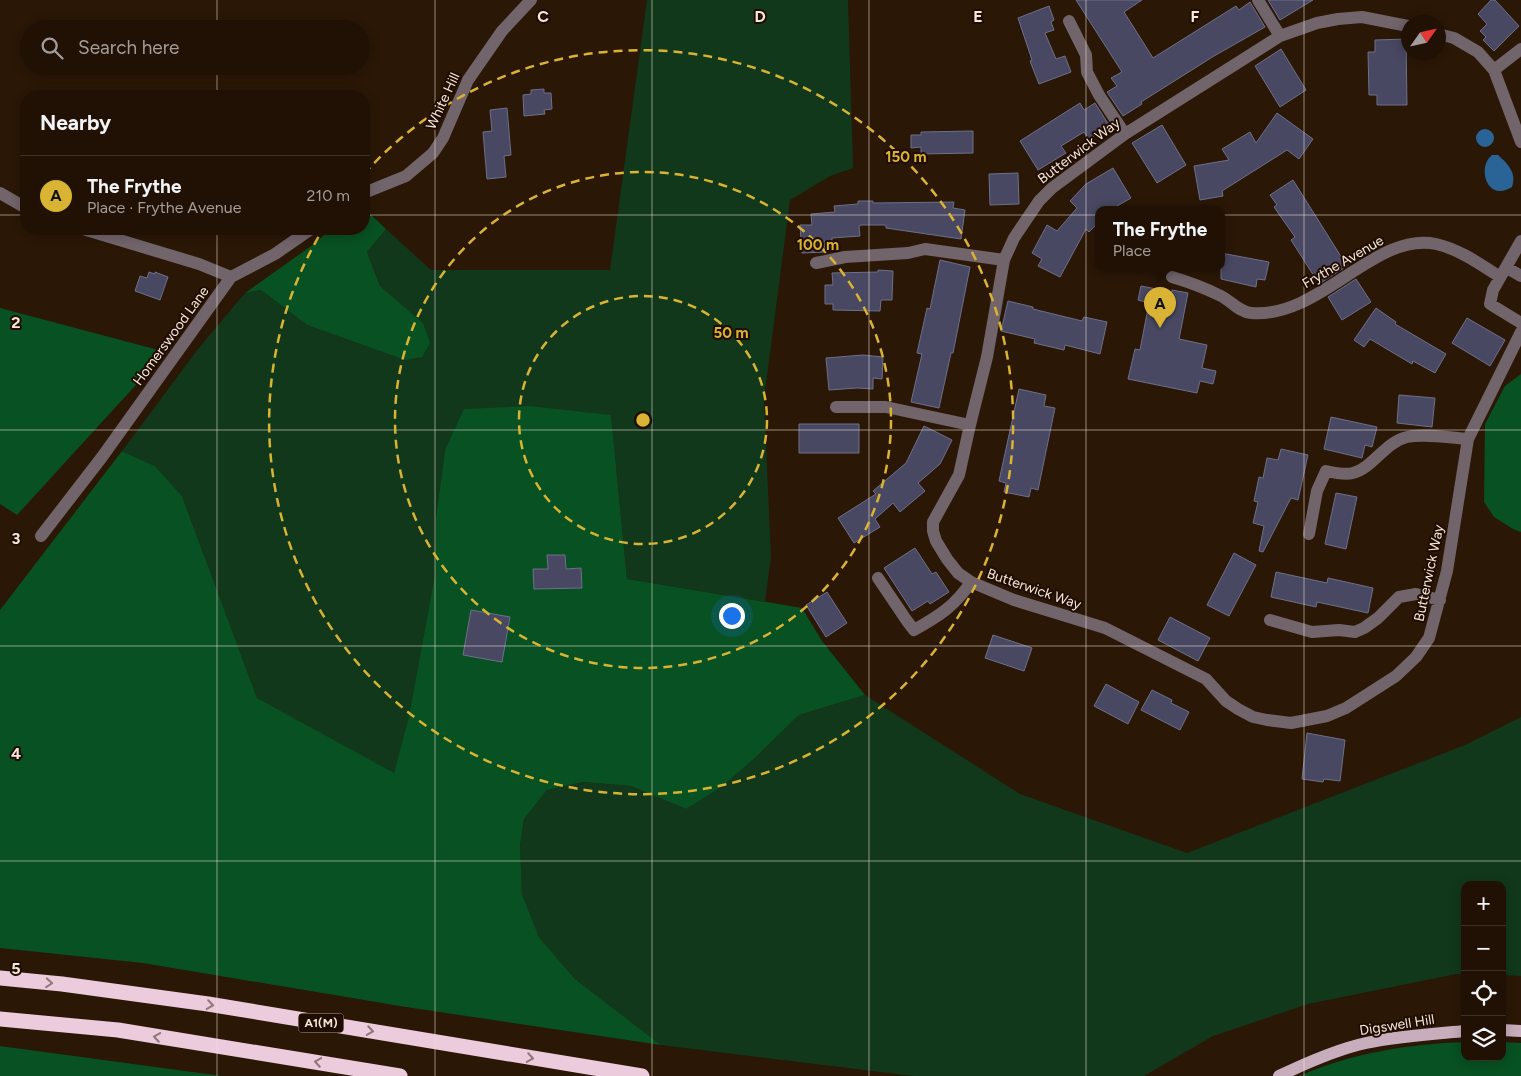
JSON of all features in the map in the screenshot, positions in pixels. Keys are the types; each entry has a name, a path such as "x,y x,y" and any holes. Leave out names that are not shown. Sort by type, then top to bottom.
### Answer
{"highway":[{"name":"A1(M)","path":"0,978 62,984 208,1004 642,1076"},
{"path":"0,1019 118,1030 400,1076"}],"main road":[{"path":"1506,1030 1521,1031"},
{"name":"Digswell Hill","path":"1279,1076 1305,1064 1364,1043 1461,1031"}],"street":[{"name":"White Hill","path":"370,191 406,176 433,153 443,138 468,80 502,31 531,0"},
{"path":"1258,0 1280,36"},
{"name":"Butterwick Way","path":"1401,25 1362,17 1338,19 1317,23 1280,36 1125,134 1052,188 1039,201 1014,238 1004,260 987,356 959,475 933,522 932,531 947,559 958,573 971,582 1014,600 1105,628 1206,679 1226,701 1238,709 1260,719 1291,723 1327,716 1346,708 1396,676 1416,657 1429,638 1447,571 1468,439 1521,332"},
{"path":"1069,21 1086,55 1087,72 1099,96 1125,134"},
{"path":"1446,36 1454,38 1478,52 1494,70 1521,142"},
{"path":"1494,70 1521,49"},
{"path":"0,192 20,204"},
{"name":"Homerswood Lane","path":"41,536 102,457 232,277 198,264 103,235"},
{"path":"232,277 274,254 303,235"},
{"path":"1521,242 1493,290 1490,304 1521,323"},
{"name":"Frythe Avenue","path":"1172,277 1204,288 1250,313 1274,311 1296,305 1332,287 1381,255 1418,243 1434,244 1453,249 1504,272 1521,276"},
{"path":"816,263 845,257 925,249 1004,260"},
{"path":"836,407 886,407 970,425"},
{"path":"1309,534 1317,491 1326,471 1342,474 1361,470 1391,444 1408,436 1468,439"},
{"path":"878,578 914,630 950,608 961,598 971,582"},
{"path":"1270,620 1312,632 1339,630 1354,632 1364,628 1378,618 1399,597 1416,594 1440,600"}],"green space":[{"path":"647,0 848,0 853,168 830,176 790,200 764,399 771,557 765,602 627,579 611,415 445,450 436,518 435,574 409,716 394,774 257,698 182,496 155,466 122,451 198,349 245,293 261,290 307,325 405,360 423,323 380,286 367,252 386,229 431,270 610,270"},
{"path":"370,214 386,229 367,252 380,286 423,323 430,343 422,357 405,360 307,325 261,290 245,293 324,235 370,235"},
{"path":"0,308 166,352 17,515 0,504"},
{"path":"1521,374 1521,532 1494,517 1484,502 1485,424 1505,386"},
{"path":"529,406 611,415 627,579 802,608 822,641 865,695 799,715 757,756 721,787 686,809 631,786 583,782 547,790 524,819 520,845 522,894 539,937 575,979 661,1045 406,1007 143,963 0,948 0,610 122,451 155,466 182,496 257,698 394,773 409,716 435,574 436,518 445,450 464,409"},
{"path":"865,695 1020,794 1187,853 1465,745 1521,717 1521,976 1506,975 1506,881 1461,881 1461,974 1308,1004 1213,1036 1144,1076 913,1076 661,1045 575,979 539,937 522,894 520,845 524,819 547,790 583,782 631,786 686,809 757,756 799,715"},
{"path":"1461,1042 1461,1061 1506,1061 1506,1042 1521,1043 1521,1076 1300,1076 1339,1061 1381,1051"},
{"path":"0,1046 222,1076 0,1076"}],"water":[{"path":"1481,129 1489,129 1494,134 1492,145 1481,147 1476,142 1476,134"},
{"path":"1492,155 1498,155 1511,169 1513,177 1512,187 1503,191 1490,187 1485,174 1485,167 1487,160"}],"building":[{"path":"1076,0 1142,0 1124,12 1153,58 1236,6 1239,10 1250,2 1265,27 1214,56 1141,102 1142,104 1123,116 1107,92 1117,86 1111,78 1122,72"},
{"path":"1268,0 1313,0 1280,20"},
{"path":"1491,0 1495,0 1519,26 1494,51 1483,40 1486,37 1480,31 1487,24 1478,14"},
{"path":"1049,6 1054,20 1051,22 1054,30 1045,33 1056,59 1065,56 1071,72 1039,84 1030,61 1032,60 1018,18"},
{"path":"1401,39 1401,60 1406,60 1407,105 1377,105 1377,95 1369,95 1368,52 1375,52 1375,40"},
{"path":"1281,49 1306,90 1280,107 1255,66"},
{"path":"544,89 544,93 551,93 552,109 544,110 545,114 524,116 523,95 531,94 531,90"},
{"path":"1080,103 1084,110 1095,103 1109,127 1089,139 1084,132 1061,146 1066,153 1038,170 1020,141"},
{"path":"507,108 511,155 504,156 506,177 487,179 483,132 492,131 490,110"},
{"path":"1277,113 1313,139 1299,159 1287,150 1222,191 1223,196 1200,200 1194,166 1229,160 1222,149 1250,132 1256,143"},
{"path":"1162,125 1186,165 1157,183 1132,143"},
{"path":"973,131 973,153 921,154 921,147 911,148 911,135 921,135 921,132"},
{"path":"1113,168 1131,198 1117,206 1095,206 1095,226 1089,232 1086,229 1060,277 1038,266 1042,259 1032,253 1047,225 1057,231 1077,208 1070,201 1086,184"},
{"path":"1018,173 1019,204 990,205 989,174"},
{"path":"1293,180 1347,266 1319,284 1291,240 1295,237 1274,207 1277,205 1270,195"},
{"path":"858,201 873,201 873,203 954,202 953,208 965,210 961,239 886,228 886,225 861,225 859,226 860,236 832,238 832,241 824,241 825,252 802,253 800,225 812,225 811,214 835,212 834,206 858,204"},
{"path":"1225,254 1269,262 1265,280 1257,279 1256,287 1221,279 1221,271 1225,271"},
{"path":"940,260 970,267 953,353 951,353 939,408 911,402 922,354 917,353 927,308 930,309"},
{"path":"878,270 893,271 892,300 881,300 880,311 833,310 833,304 825,304 825,285 833,285 832,273 878,272"},
{"path":"149,272 155,274 155,272 168,277 160,300 135,291 140,276 147,278"},
{"path":"1356,279 1371,302 1342,320 1328,297"},
{"path":"1141,286 1188,293 1179,339 1207,345 1202,368 1216,371 1213,384 1200,381 1197,393 1128,379 1135,349 1140,350 1149,303 1138,300"},
{"path":"1008,301 1082,321 1084,317 1107,322 1100,354 1065,345 1064,350 1034,343 1035,339 1001,331"},
{"path":"1376,308 1396,322 1395,324 1446,354 1435,373 1413,361 1412,364 1370,339 1364,347 1354,340"},
{"path":"1467,318 1505,340 1490,366 1452,343"},
{"path":"863,355 883,357 882,379 873,378 873,389 829,390 826,358"},
{"path":"1019,389 1046,395 1044,406 1055,408 1038,490 1031,488 1029,497 1004,492 1006,483 999,481"},
{"path":"1399,395 1435,398 1432,427 1397,423"},
{"path":"1331,417 1377,427 1372,447 1365,445 1362,458 1324,449"},
{"path":"799,424 859,424 859,453 799,453"},
{"path":"924,426 952,440 940,464 918,483 925,491 900,512 893,503 875,519 880,527 854,543 838,518 876,494 873,491 906,463"},
{"path":"1281,449 1308,455 1298,500 1291,498 1263,552 1259,551 1264,526 1253,523 1258,502 1254,501 1259,477 1263,478 1267,458 1278,460"},
{"path":"1336,493 1357,497 1346,549 1325,544"},
{"path":"915,548 932,574 936,572 949,592 930,604 928,601 912,611 884,568"},
{"path":"1234,553 1256,565 1229,616 1207,605"},
{"path":"547,555 565,555 566,569 581,568 582,588 534,589 533,569 548,569"},
{"path":"1276,572 1327,583 1328,578 1373,588 1368,613 1317,602 1316,607 1271,597"},
{"path":"827,592 847,623 826,637 806,605"},
{"path":"471,610 510,617 502,662 463,655"},
{"path":"1170,617 1210,638 1198,661 1158,640"},
{"path":"993,635 1032,648 1024,671 985,658"},
{"path":"1106,684 1139,702 1128,724 1094,706"},
{"path":"1152,690 1172,700 1171,703 1189,712 1180,730 1141,710"},
{"path":"1307,733 1345,740 1340,781 1324,779 1323,782 1302,779"}],"place":[{"name":"The Frythe","path":"1160,328"}]}
